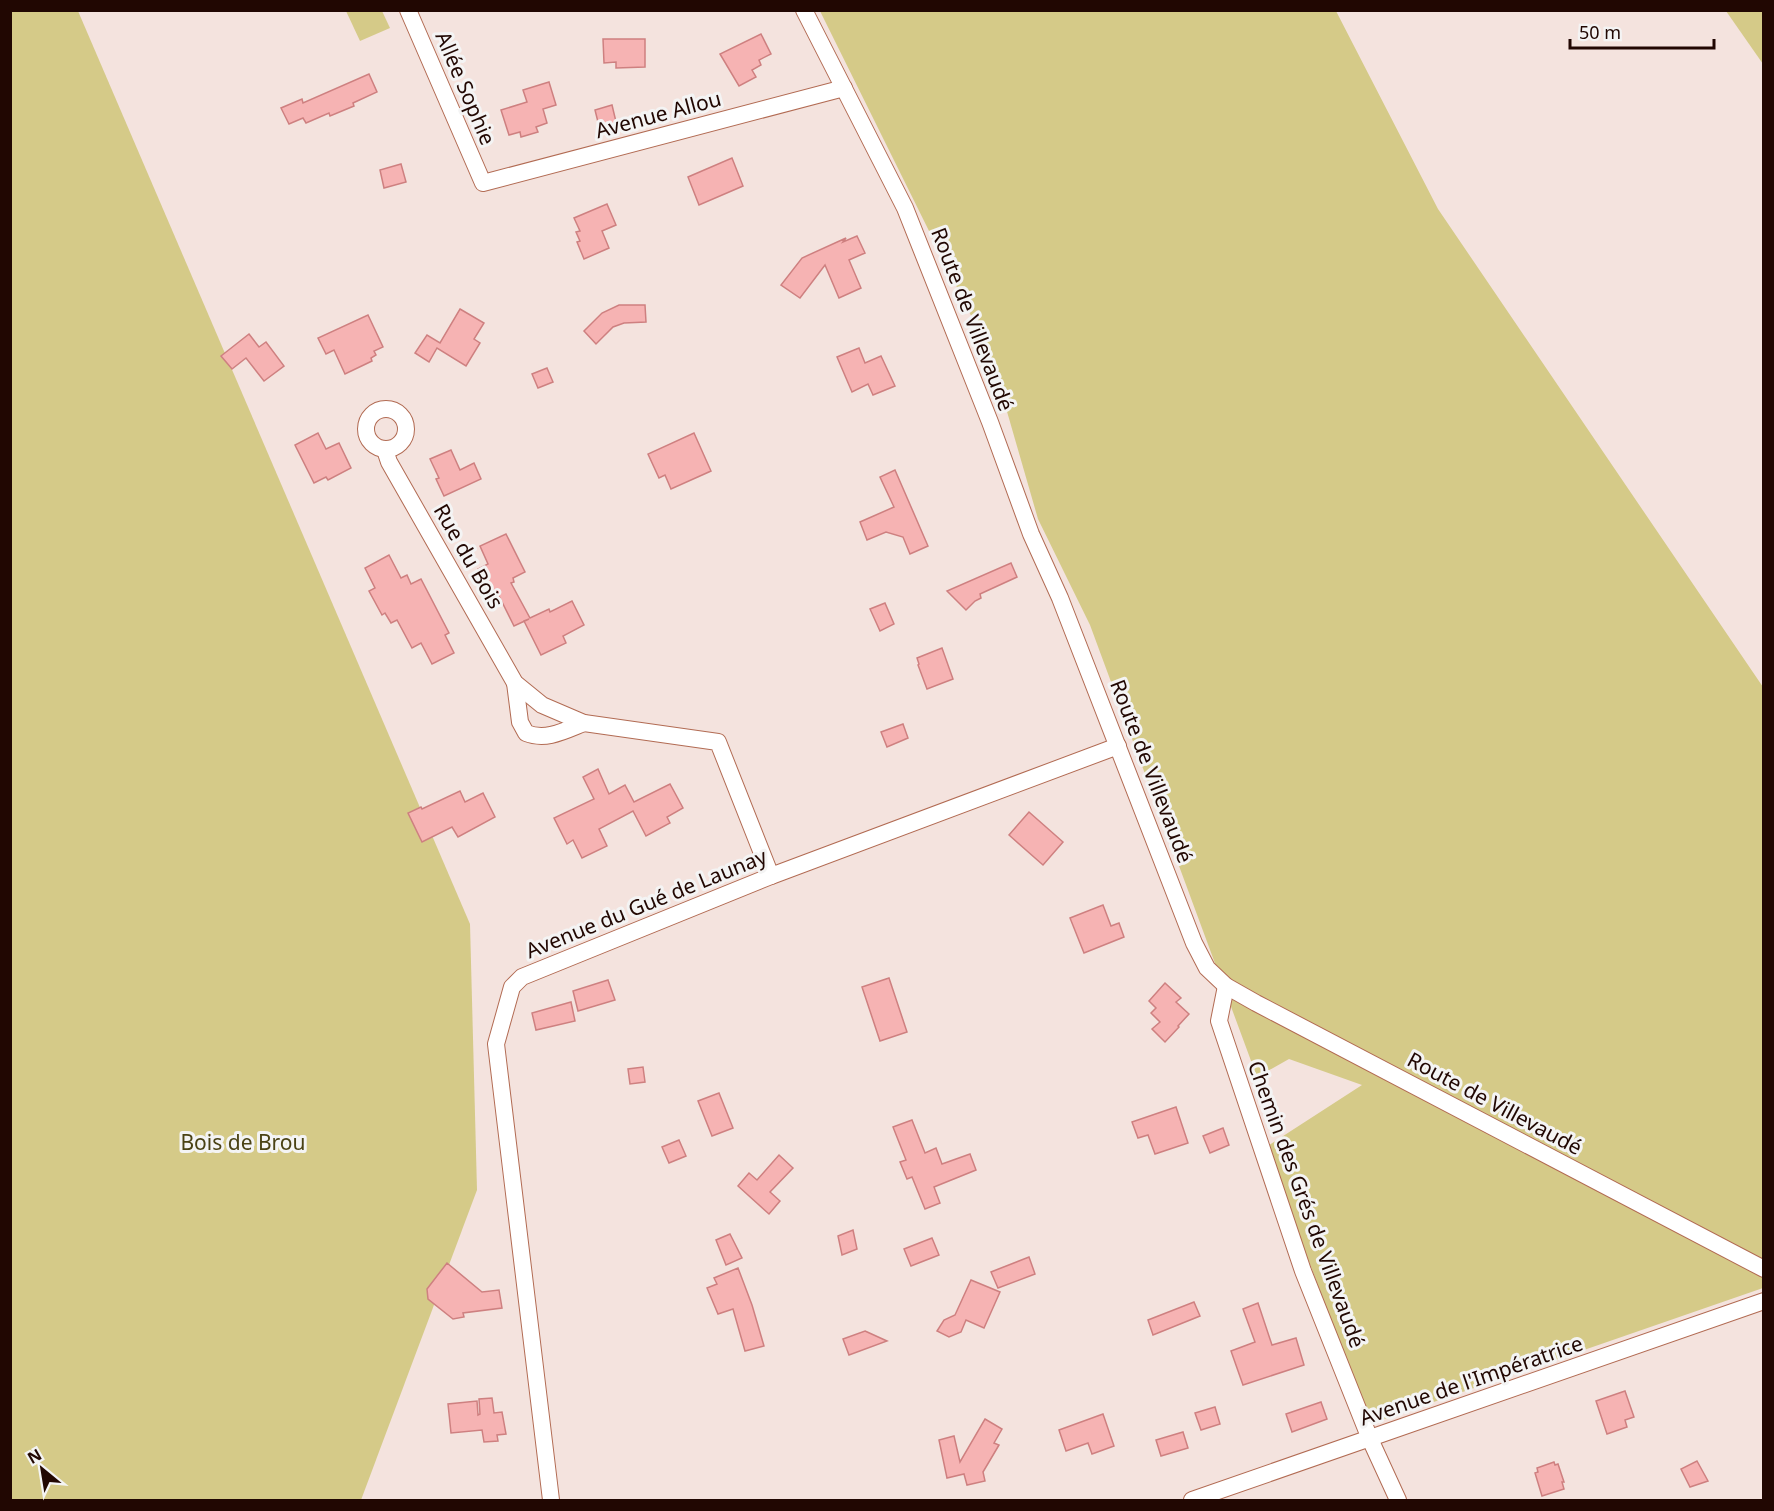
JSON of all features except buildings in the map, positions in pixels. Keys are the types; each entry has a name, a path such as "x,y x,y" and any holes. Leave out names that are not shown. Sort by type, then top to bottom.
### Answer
{"street":[{"name":"Allée Sophie","path":"408,10 483,183"},
{"name":"Route de Villevaudé","path":"804,10 905,208 990,422 1031,534 1060,598 1194,943 1207,968 1226,986 1764,1269"},
{"name":"Avenue Allou","path":"483,183 844,88"},
{"name":"Rue du Bois","path":"385,450 389,462 515,683 542,705 584,723 717,742 771,876"},
{"name":"Rue du Bois","path":"515,683 520,722 526,733 537,737 552,735 584,723"},
{"name":"Avenue du Gué de Launay","path":"551,1500 496,1044 512,987 522,977 771,876 1118,746"},
{"name":"Chemin des Grés de Villevaudé","path":"1226,986 1219,1021 1303,1271 1370,1439 1398,1500"},
{"name":"Avenue de l'Impératrice","path":"1192,1500 1764,1301"}],"green space":[{"name":"Bois de Brou","path":"10,11 78,11 470,924 477,1190 361,1500 11,1500"},
{"path":"346,11 382,11 390,28 360,41"},
{"path":"820,11 1336,11 1438,209 1763,687 1763,1288 1370,1424 1266,1147 1362,1085 1289,1059 1257,1077 1090,625 1038,519 991,356"},
{"path":"1726,11 1763,11 1763,64"}]}
